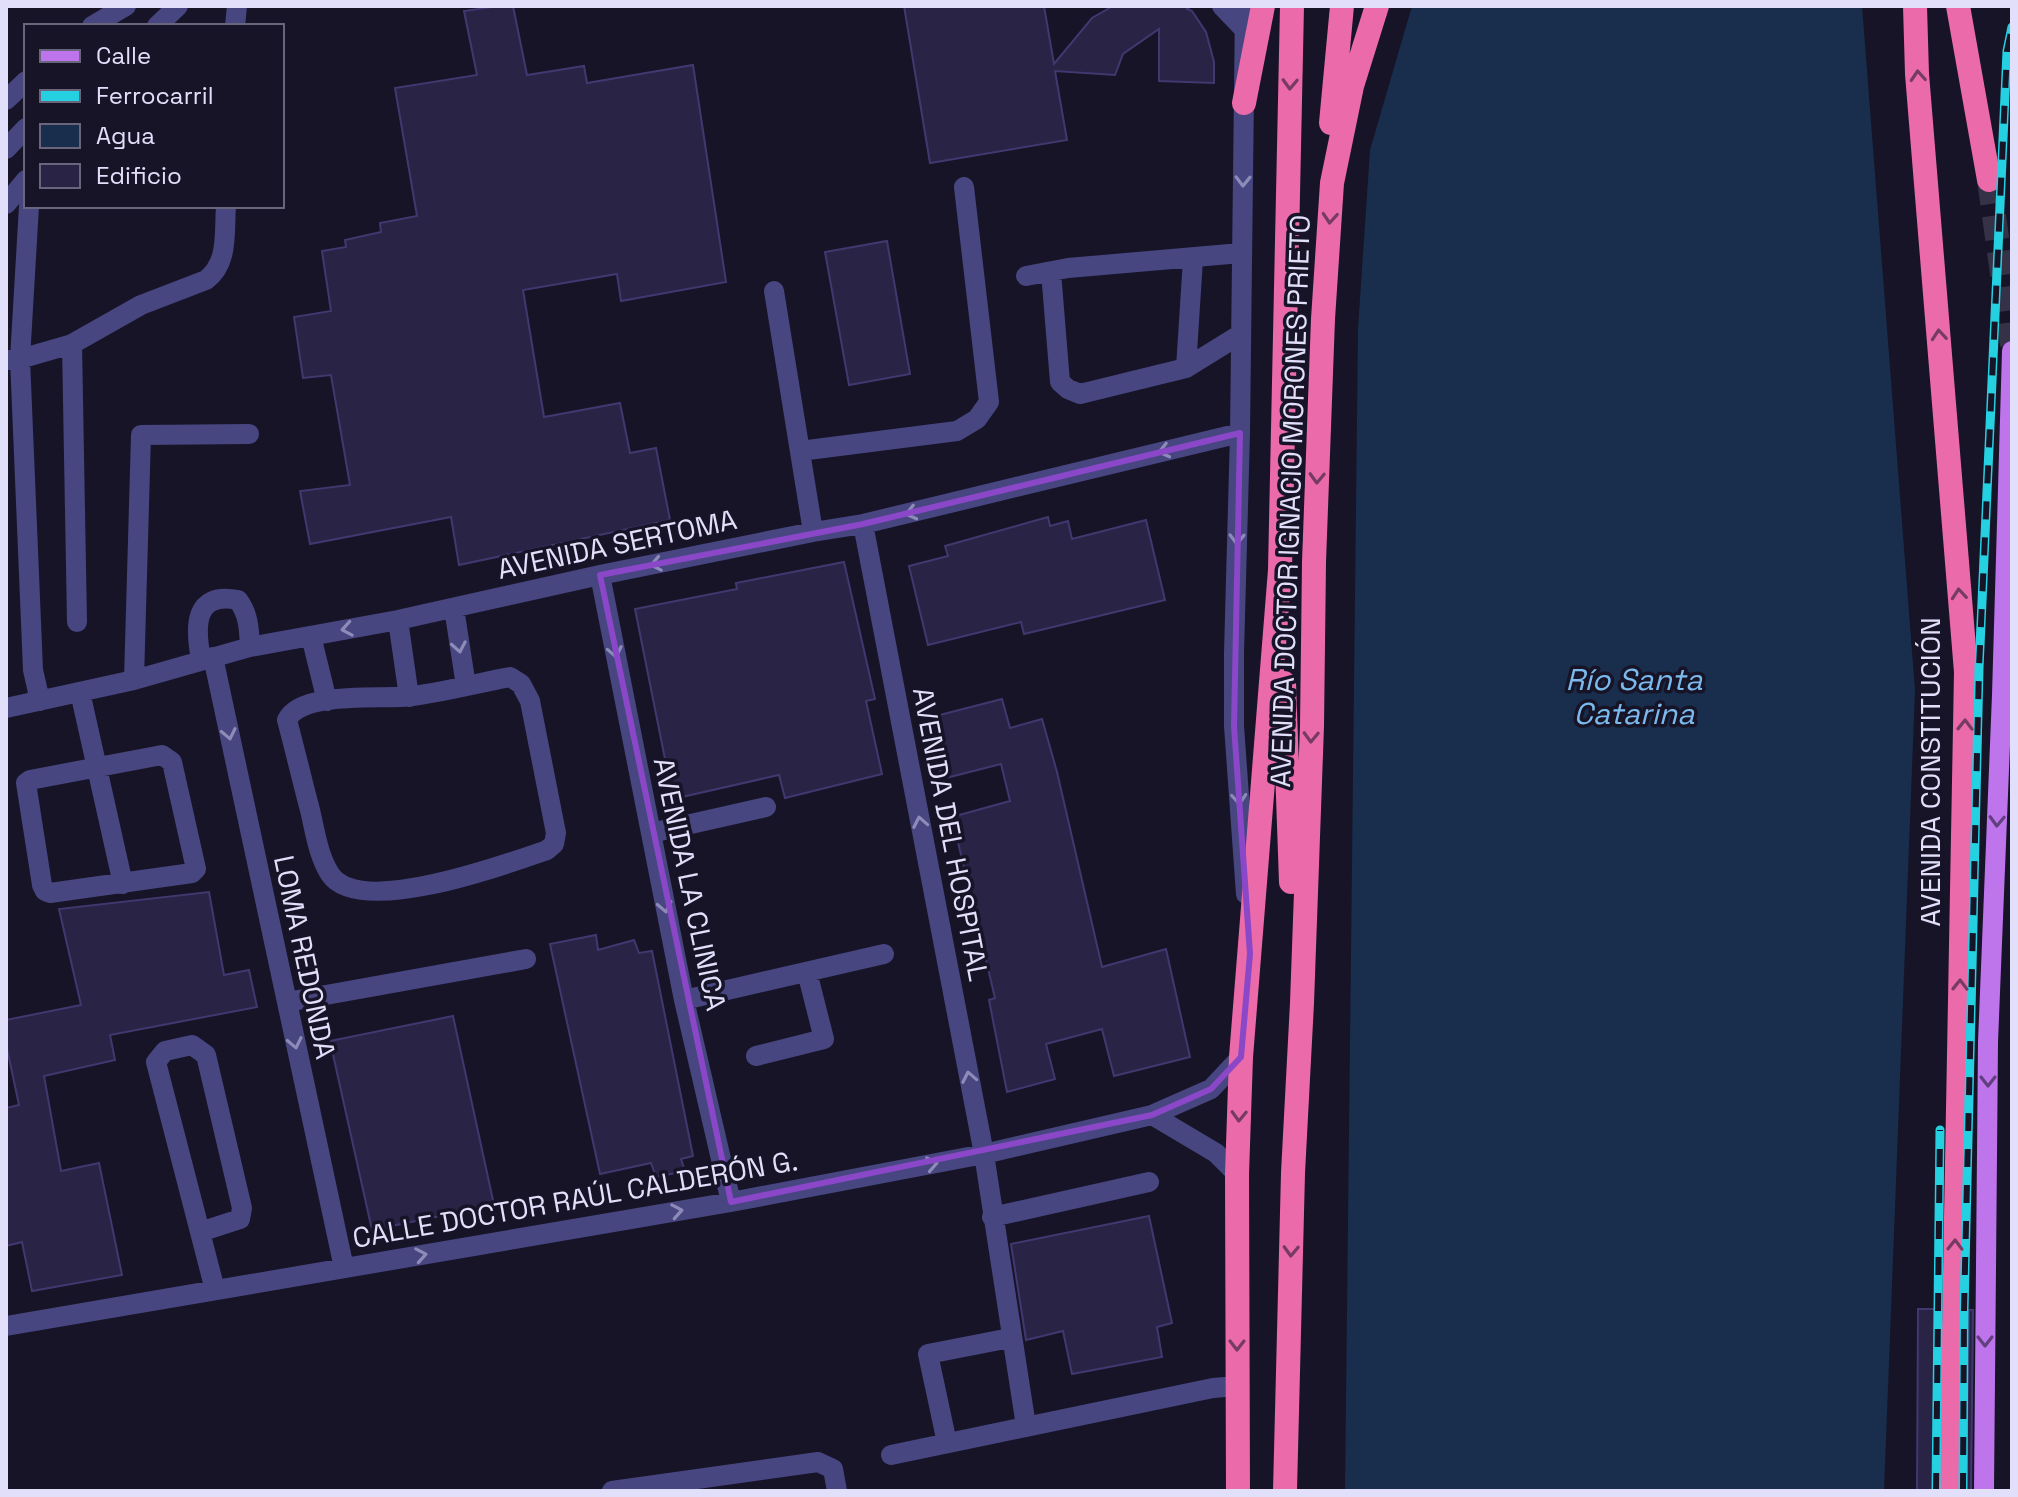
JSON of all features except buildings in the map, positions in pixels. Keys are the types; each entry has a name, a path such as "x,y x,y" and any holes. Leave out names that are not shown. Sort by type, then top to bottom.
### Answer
{"highway":[{"path":"1244,103 1263,6"},
{"path":"1238,1491 1237,1174 1241,1057 1280,570 1292,6"},
{"path":"1332,183 1330,128 1342,6"},
{"name":"AVENIDA DOCTOR IGNACIO MORONES PRIETO","path":"1285,1491 1293,1173 1312,726 1314,562 1332,183 1352,86 1377,6"},
{"name":"AVENIDA CONSTITUCIÓN","path":"1915,6 1917,74 1966,672 1951,1491"},
{"path":"1958,6 1989,180"},
{"name":"AVENIDA DOCTOR IGNACIO MORONES PRIETO","path":"1280,570 1292,912 1302,1003"}],"main road":[{"path":"1984,1491 1988,1042 2012,351"}],"street":[{"path":"95,24 126,6"},
{"path":"159,24 178,6"},
{"path":"1222,6 1244,29"},
{"path":"1245,6 1234,726 1250,954"},
{"path":"6,100 24,83"},
{"path":"6,149 24,130"},
{"path":"6,204 24,182"},
{"path":"800,451 957,431 977,419 989,402 964,187"},
{"path":"29,208 13,360 33,670 40,701"},
{"path":"13,360 72,344 141,305 215,274 223,252 226,208"},
{"path":"1026,276 1241,253"},
{"path":"1186,368 1193,259"},
{"path":"1051,272 1060,382 1080,394 1186,368 1241,334"},
{"path":"774,291 813,532"},
{"path":"72,344 77,622"},
{"name":"AVENIDA SERTOMA","path":"6,708 134,680 250,647 398,620 600,575 863,524 1240,433"},
{"path":"134,680 141,435 249,434"},
{"name":"AVENIDA DEL HOSPITAL","path":"863,524 984,1154 1026,1426"},
{"name":"AVENIDA LA CLINICA","path":"600,575 684,1000 731,1202"},
{"path":"207,658 197,636 197,619 206,606 226,597 238,600 245,609 250,647"},
{"path":"454,608 466,686"},
{"path":"398,620 409,697"},
{"path":"311,636 327,701"},
{"name":"LOMA REDONDA","path":"207,658 287,1002 344,1268"},
{"path":"510,677 521,684 530,701 556,833 554,844 547,850 447,882 399,890 350,888 332,877 321,855 287,720 297,708 327,701 409,697 510,677"},
{"path":"80,692 123,884"},
{"path":"162,755 170,759 196,867 192,873 50,893 45,891 26,783 97,768 162,755"},
{"path":"651,833 766,807"},
{"path":"684,1000 884,954"},
{"path":"287,1002 526,959"},
{"path":"756,1056 824,1039 807,972"},
{"path":"200,1232 240,1219 242,1208 206,1055 192,1045 165,1051 156,1062 215,1290"},
{"name":"CALLE DOCTOR RAÚL CALDERÓN G.","path":"6,1326 731,1202 984,1154 1152,1115 1211,1089 1241,1057"},
{"path":"1152,1115 1216,1153 1237,1174"},
{"path":"992,1217 1149,1182"},
{"path":"947,1443 928,1354 1010,1338"},
{"path":"891,1455 1213,1388 1237,1386"},
{"path":"612,1491 818,1462 833,1469 837,1491"}],"highlighted area":[{"path":"1240,433 1234,726 1250,954 1241,1057 1211,1089 1152,1115 731,1202 600,575 863,524"}],"water":[{"name":"Río Santa Catarina","path":"1412,6 1862,6 1915,690 1884,1491 1345,1491 1358,329 1370,150"}],"tunnel":[{"path":"1989,180 2012,345"}],"railway":[{"path":"1963,1491 1964,1310 1979,668 2007,51 2012,27"},
{"path":"1936,1491 1940,1130"}]}
